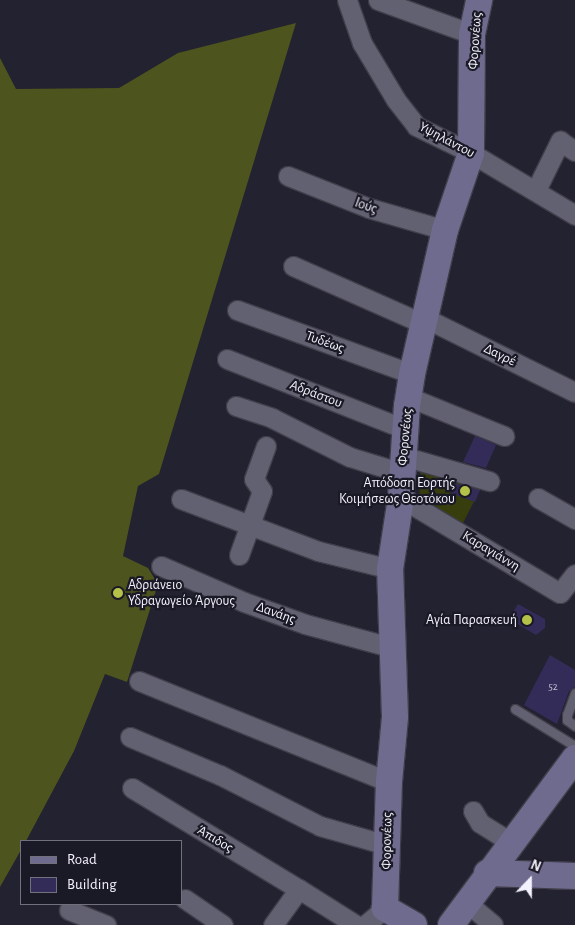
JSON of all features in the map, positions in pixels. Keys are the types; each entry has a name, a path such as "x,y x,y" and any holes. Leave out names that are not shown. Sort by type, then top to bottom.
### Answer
{"street":[{"name":"Υψηλάντου","path":"347,0 362,43 396,100 416,126 471,153 575,214"},
{"path":"378,0 472,34"},
{"name":"Φορονέως","path":"386,908 388,782 395,716 390,569 402,476 410,386 446,230 471,153 472,34 479,0"},
{"path":"536,190 563,143"},
{"name":"Ιούς","path":"288,176 369,208 446,230"},
{"name":"Δαγρέ","path":"293,266 424,321 575,392"},
{"name":"Τυδέως","path":"237,310 410,386 504,436"},
{"name":"Αδράστου","path":"227,359 405,429"},
{"path":"236,406 272,418 350,457 402,476 489,480"},
{"path":"240,556 262,491 254,479 266,446"},
{"name":"Καραγιάννη","path":"402,476 560,593 575,574"},
{"path":"538,498 575,519"},
{"path":"181,499 318,551 390,569"},
{"name":"Δανάης","path":"161,566 244,602 305,624 394,648"},
{"path":"139,681 388,782"},
{"path":"130,737 203,767 320,826 387,845"},
{"path":"450,925 510,842 575,758"},
{"name":"Άπιδος","path":"132,788 356,925"},
{"path":"473,812 480,823 510,842"},
{"path":"487,874 575,876"},
{"path":"272,925 299,889"},
{"path":"185,900 222,925"},
{"path":"466,902 493,925"},
{"path":"365,925 386,908 414,925"},
{"path":"69,910 106,925"}],"lane":[{"path":"575,693 567,720 575,726"},
{"path":"515,709 575,746"}],"green space":[{"path":"296,23 159,474 138,486 123,556 148,568 158,584 127,682 105,674 74,751 27,840 20,840 20,852 0,887 0,58 16,89 119,88 178,53"},
{"path":"421,464 483,484 462,525 419,501"}],"building":[{"path":"475,436 496,445 486,468 463,462"},
{"name":"Απόδοση Εορτής Κοιμήσεως Θεοτόκου","path":"454,483 480,490 475,502 450,493"},
{"name":"Αγία Παρασκευή","path":"518,604 545,619 545,628 536,635 509,619"},
{"path":"550,655 575,670 575,687 569,691 557,724 524,705"}],"place":[{"name":"Απόδοση Εορτής Κοιμήσεως Θεοτόκου","path":"465,491"},
{"name":"Αδριάνειο Υδραγωγείο Άργους","path":"118,593"},
{"name":"Αγία Παρασκευή","path":"527,620"}]}
